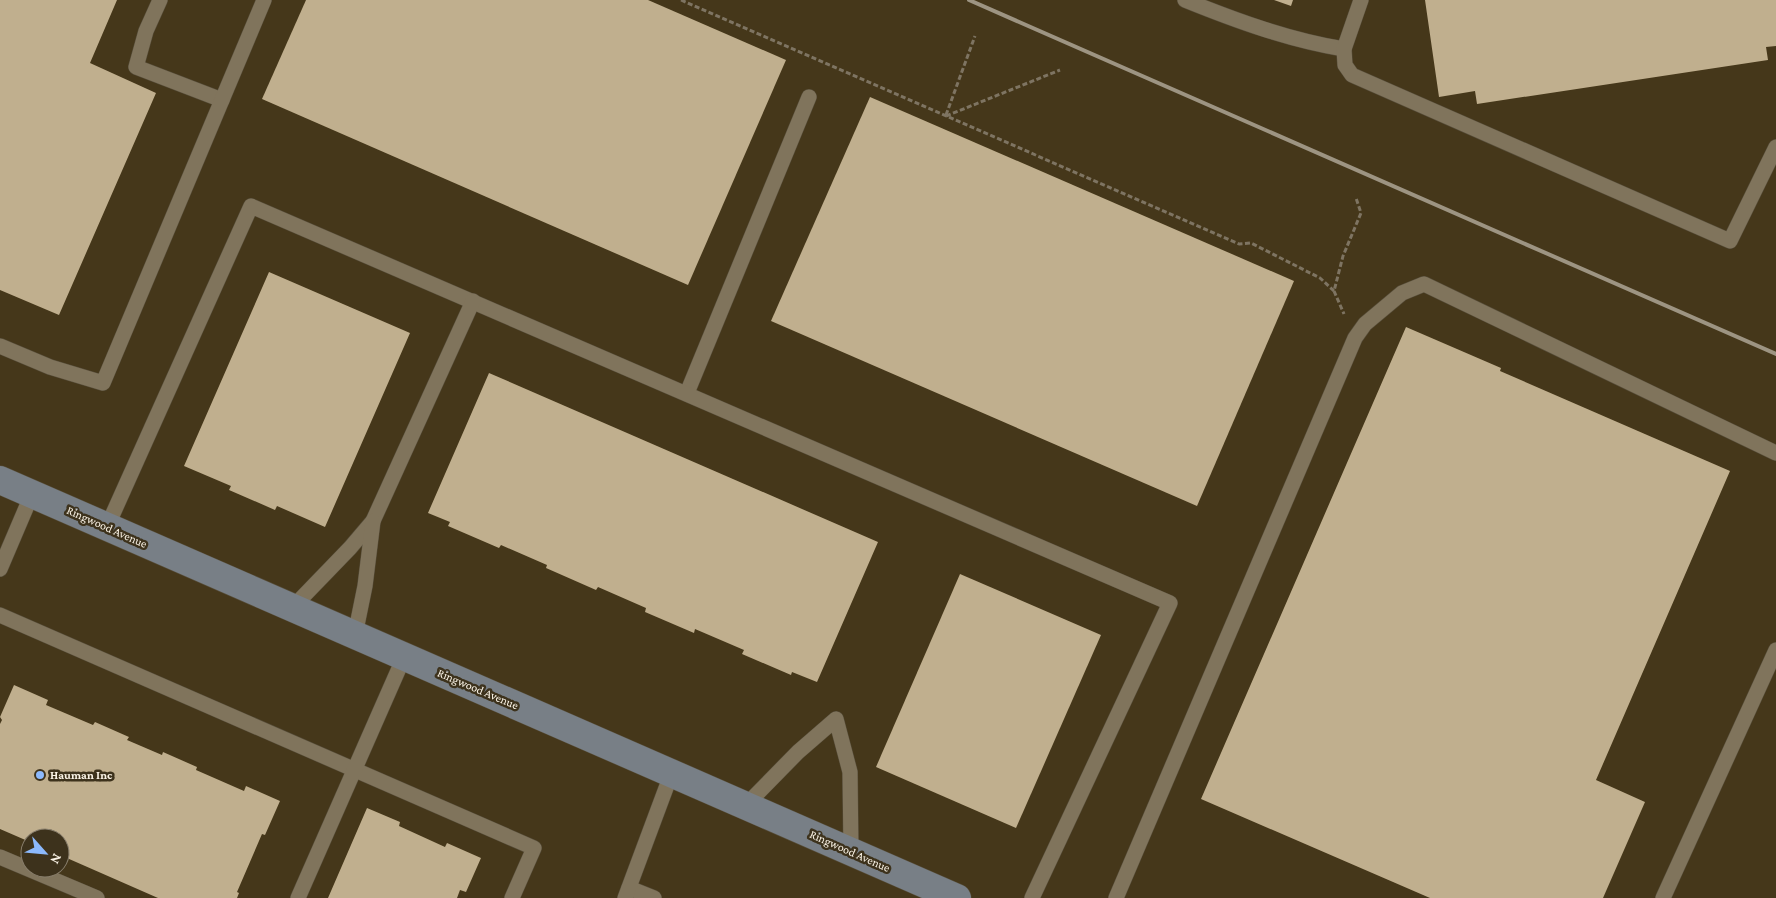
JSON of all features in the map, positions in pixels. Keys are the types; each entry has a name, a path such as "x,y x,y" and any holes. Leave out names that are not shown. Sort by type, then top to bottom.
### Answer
{"street":[{"name":"Ringwood Avenue","path":"0,480 957,898"}],"lane":[{"path":"160,0 146,30 136,67 222,100"},
{"path":"0,346 50,366 103,383 264,0"},
{"path":"1185,0 1268,32 1344,49"},
{"path":"1361,0 1344,49 1345,65 1352,75 1730,241 1776,147"},
{"path":"686,393 809,97"},
{"path":"107,527 251,206 1170,602 1032,898"},
{"path":"1116,898 1355,338 1365,324 1402,292 1424,284 1776,453"},
{"path":"293,607 350,548 373,521 474,301"},
{"path":"0,569 32,494"},
{"path":"356,635 365,586 373,521"},
{"path":"0,615 534,848 512,898"},
{"path":"1663,898 1776,650"},
{"path":"298,898 404,657"},
{"path":"746,805 798,752 836,719 850,772 851,852"},
{"path":"654,898 627,893 672,772"},
{"path":"0,857 97,898"}],"path":[{"path":"681,0 1239,244 1251,243 1320,278 1334,292 1343,256 1361,213 1356,198"},
{"path":"945,116 975,36"},
{"path":"945,116 1060,70"}],"shaded area":[{"path":"0,0 1776,0 1776,898 0,898"}],"building":[{"path":"0,0 117,0 90,63 156,93 59,315 0,290"},
{"path":"306,0 648,0 786,60 688,285 262,99"},
{"path":"1274,0 1293,0 1291,6"},
{"path":"1425,0 1776,0 1776,46 1766,47 1768,60 1477,104 1475,91 1439,97"},
{"path":"870,97 1294,281 1197,506 771,321"},
{"path":"269,272 410,333 325,527 277,506 275,510 229,490 231,486 184,466"},
{"path":"1406,327 1501,368 1500,371 1730,471 1596,780 1645,802 1603,898 1430,898 1201,799"},
{"path":"489,373 878,542 817,682 792,672 791,675 742,654 744,650 695,629 694,633 645,612 646,608 598,587 596,590 546,568 547,565 501,545 499,548 448,526 450,522 428,513"},
{"path":"960,574 1101,635 1016,828 876,767"},
{"path":"14,685 48,700 46,705 93,725 95,722 129,737 127,740 162,755 163,752 197,767 196,770 244,791 246,786 280,801 265,835 262,834 237,892 239,893 237,898 158,898 70,859 70,828 20,828 20,838 0,829 0,724 2,720 0,717"},
{"path":"367,808 400,822 399,826 445,847 447,843 481,858 466,892 460,890 457,898 328,898"}],"railway":[{"path":"969,0 1776,354"}],"place":[{"name":"Hauman Inc","path":"40,775"}]}
